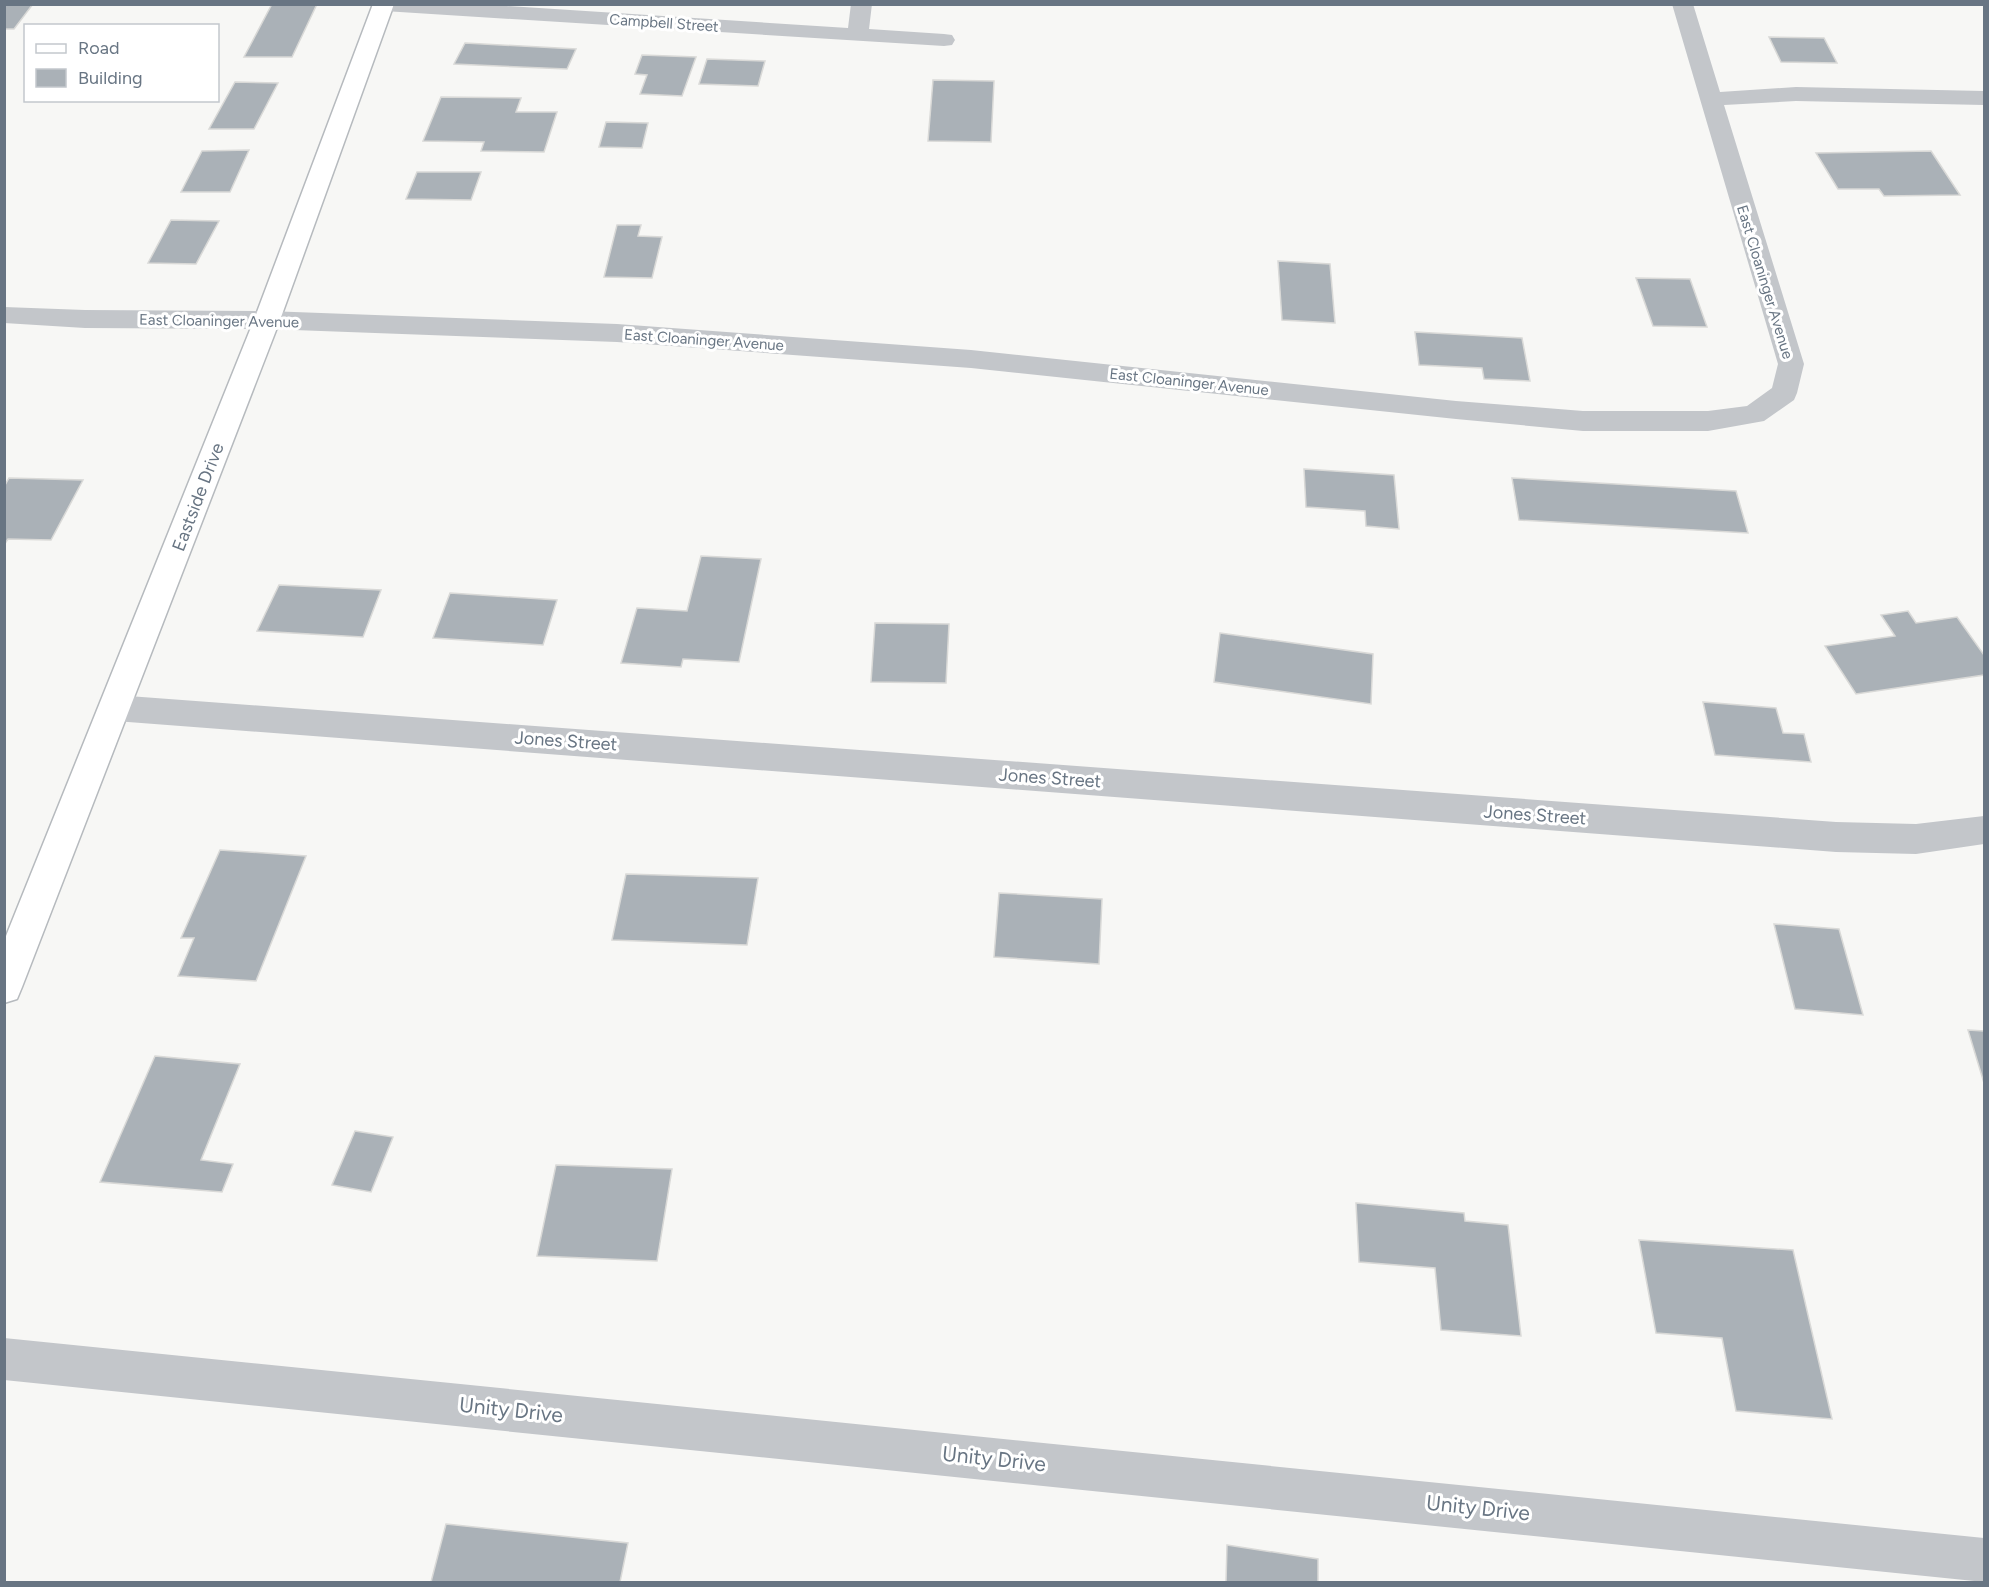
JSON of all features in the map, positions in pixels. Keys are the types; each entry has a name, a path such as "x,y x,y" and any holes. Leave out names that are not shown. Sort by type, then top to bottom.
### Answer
{"street":[{"path":"858,35 862,4"},
{"name":"East Cloaninger Avenue","path":"4,315 617,333 936,357 1583,421 1708,421 1754,414 1784,393 1791,364 1682,4"},
{"name":"Campbell Street","path":"384,5 944,40"},
{"name":"Eastside Drive","path":"4,987 267,321 384,5"},
{"path":"1710,99 1796,94 1984,98"},
{"name":"Jones Street","path":"116,708 1836,837 1916,839 1984,830"},
{"name":"Unity Drive","path":"4,1359 1984,1560"}],"building":[{"path":"4,4 33,4 14,29 4,29"},
{"path":"272,4 317,4 292,57 244,57"},
{"path":"1769,37 1824,38 1837,63 1781,62"},
{"path":"465,43 576,49 567,69 454,64"},
{"path":"642,55 696,57 682,96 640,94 647,75 635,74"},
{"path":"707,59 765,61 758,86 699,84"},
{"path":"933,80 994,81 991,142 928,141"},
{"path":"235,82 278,83 254,129 209,129"},
{"path":"441,97 521,98 516,112 557,112 544,152 481,151 484,142 423,141"},
{"path":"606,122 648,123 642,148 599,147"},
{"path":"249,150 230,192 181,192 202,151"},
{"path":"1931,151 1960,195 1884,196 1879,189 1838,189 1816,153"},
{"path":"417,172 481,172 471,200 406,199"},
{"path":"171,220 219,221 196,264 148,263"},
{"path":"617,225 641,225 638,236 662,237 652,278 604,277"},
{"path":"1278,261 1330,264 1335,323 1282,320"},
{"path":"1636,278 1690,279 1707,327 1653,326"},
{"path":"1415,332 1522,338 1530,381 1484,379 1482,368 1419,365"},
{"path":"1304,469 1394,475 1399,529 1366,526 1365,511 1306,507"},
{"path":"9,478 83,480 51,540 8,539 4,545 4,487"},
{"path":"1512,478 1736,491 1748,533 1519,520"},
{"path":"701,556 761,559 739,662 683,659 681,667 621,663 637,608 687,611"},
{"path":"279,585 381,590 363,637 257,631"},
{"path":"450,593 557,600 543,645 433,638"},
{"path":"1908,611 1916,623 1957,617 1984,655 1984,675 1856,694 1825,646 1895,636 1881,615"},
{"path":"875,623 949,624 946,683 871,682"},
{"path":"1220,633 1373,654 1371,704 1214,682"},
{"path":"1703,702 1776,708 1783,733 1804,734 1811,762 1715,755"},
{"path":"220,850 306,856 256,981 178,976 194,938 181,938"},
{"path":"626,874 758,878 747,945 612,940"},
{"path":"999,893 1102,899 1099,964 994,957"},
{"path":"1774,924 1839,929 1863,1015 1795,1009"},
{"path":"1968,1030 1984,1031 1984,1083"},
{"path":"155,1056 240,1064 201,1160 233,1164 222,1192 100,1182"},
{"path":"355,1131 393,1137 371,1192 332,1185"},
{"path":"556,1165 672,1169 657,1261 537,1256"},
{"path":"1356,1203 1464,1213 1465,1221 1508,1225 1521,1336 1441,1330 1435,1268 1359,1262"},
{"path":"1639,1240 1793,1250 1832,1419 1736,1411 1722,1338 1656,1333"},
{"path":"446,1524 628,1543 620,1582 431,1582"},
{"path":"1227,1545 1318,1559 1318,1582 1226,1582"}]}
